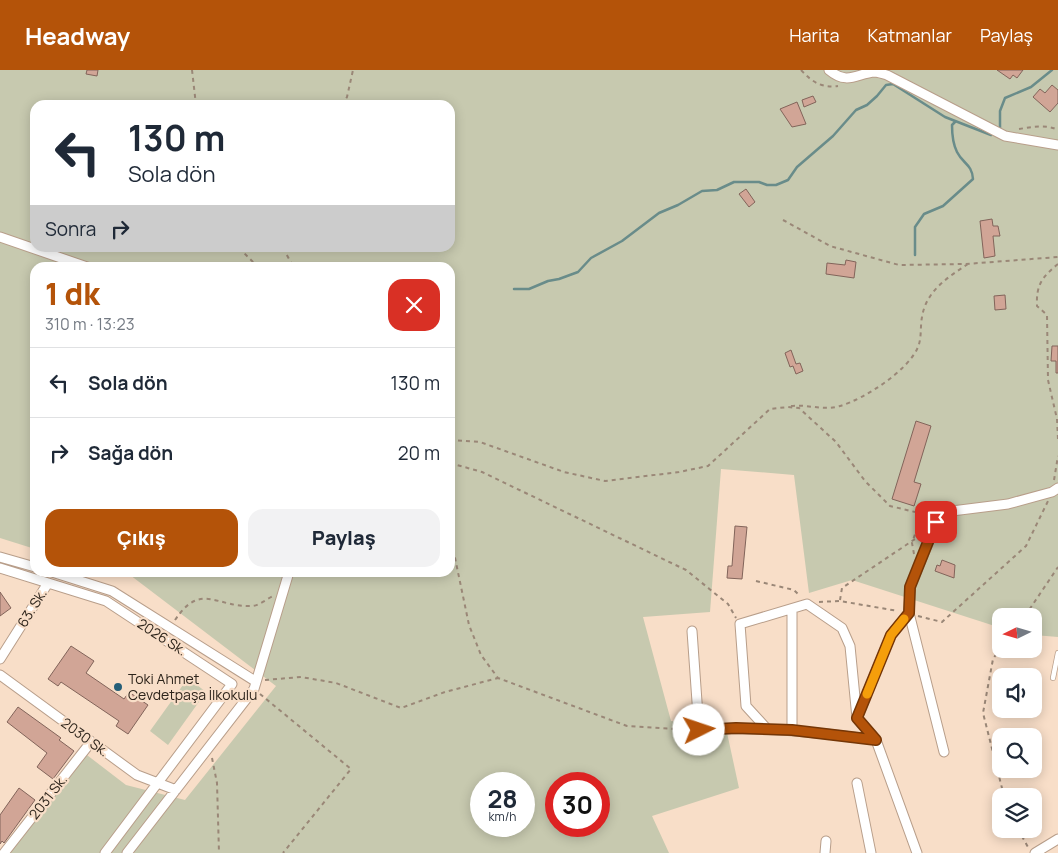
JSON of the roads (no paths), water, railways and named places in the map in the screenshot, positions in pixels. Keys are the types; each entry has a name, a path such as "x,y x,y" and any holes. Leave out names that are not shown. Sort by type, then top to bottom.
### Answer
{"street":[{"path":"830,70 836,75 854,78 875,72 887,75 1000,134 1058,145"},
{"path":"0,237 30,247"},
{"path":"44,252 73,262"},
{"path":"944,752 909,613 910,587 936,522 952,511 1008,504 1056,491"},
{"path":"0,557 30,566"},
{"name":"2026 Sk.","path":"0,568 106,601 232,684 159,783"},
{"name":"2026 Sk.","path":"69,577 112,590 254,685"},
{"path":"127,853 254,685 287,577"},
{"name":"63. Sk.","path":"0,659 48,583"},
{"path":"767,729 746,706 740,624 807,604 842,628 850,646 857,718 876,740 917,853"},
{"path":"792,609 792,730"},
{"path":"857,718 891,635 909,613"},
{"path":"692,631 699,730 736,728 792,730 876,740"},
{"name":"2030 Sk.","path":"0,674 137,775 176,790"},
{"name":"2031 Sk.","path":"4,853 91,742"},
{"path":"105,853 159,783"},
{"path":"857,783 871,853"},
{"path":"1033,853 1058,839"},
{"path":"826,841 826,853"}],"lane":[{"path":"1053,678 1058,653"}],"waterway":[{"path":"1000,128 1000,111 1005,98 1031,87 1052,70"},
{"path":"514,289 529,289 578,272 591,258 622,241 659,213 678,205 702,191 717,190 734,182 759,182 767,185 776,185 788,180 797,167 833,136 856,110 867,105 877,96 886,85 893,84 945,117 991,135"},
{"path":"915,255 915,227 924,214 943,206 973,179 971,170 959,156 955,146 952,125 955,122"}],"place":[{"name":"Toki Ahmet Cevdetpaşa İlkokulu","path":"118,687"}]}
